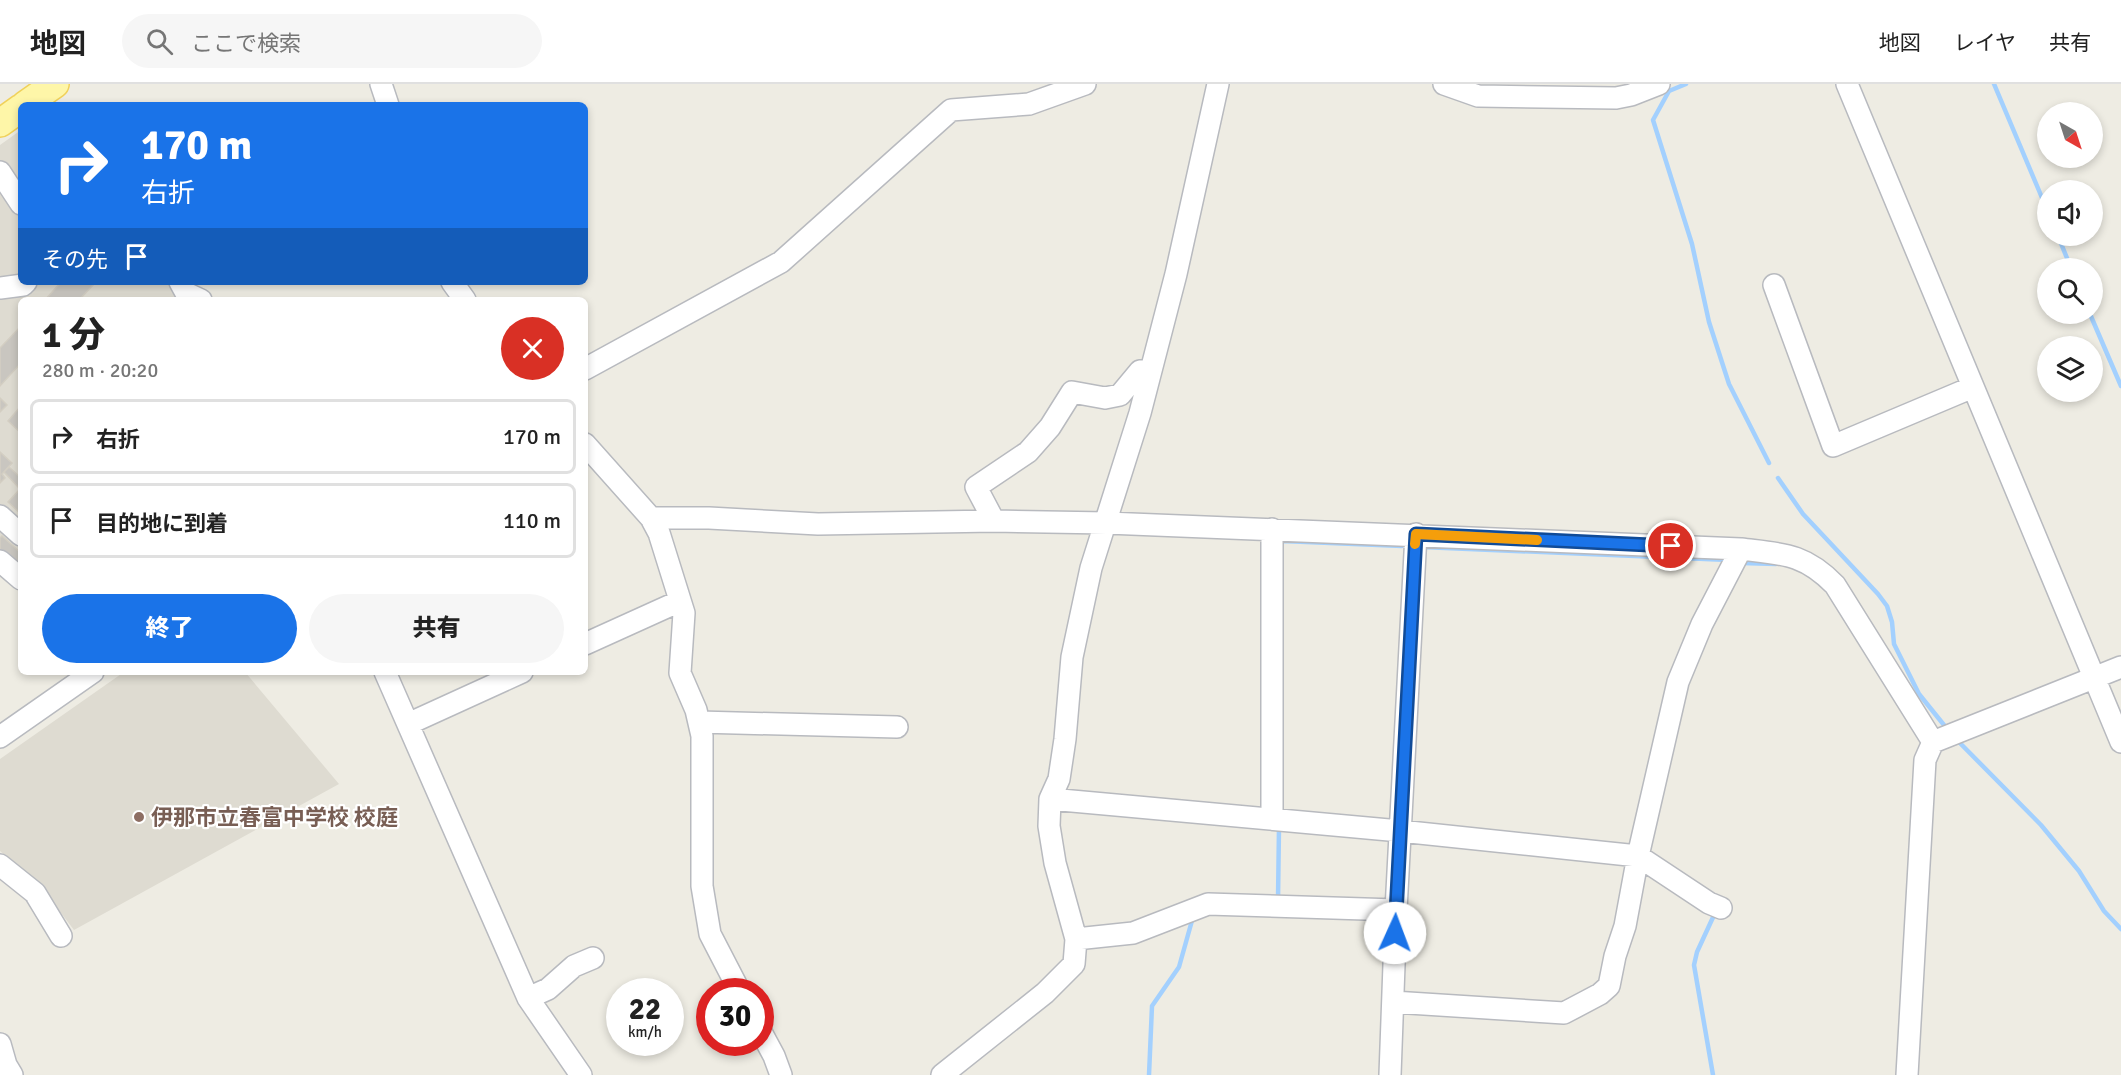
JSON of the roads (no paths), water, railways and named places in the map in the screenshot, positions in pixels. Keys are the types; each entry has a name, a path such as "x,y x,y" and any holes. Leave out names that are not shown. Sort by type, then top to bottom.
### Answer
{"main road":[{"path":"29,102 55,84"},
{"path":"0,123 18,110"}],"street":[{"path":"381,84 387,102"},
{"path":"588,367 781,262 951,110 1029,104 1085,84"},
{"path":"942,1075 1045,993 1074,964 1076,939 1055,863 1050,826 1050,799 1059,779 1065,739 1072,657 1091,568 1107,523 1176,274 1218,84"},
{"path":"1444,84 1478,96 1616,98 1659,84"},
{"path":"1846,84 2121,741"},
{"path":"0,172 18,199"},
{"path":"0,288 23,285"},
{"path":"1774,285 1833,446 1973,387"},
{"path":"994,521 976,487 1028,452 1050,427 1072,392 1105,398 1120,395 1140,371 1151,370"},
{"path":"588,447 651,518 659,533 684,614 680,673 696,710 702,736 702,886 710,934 733,978"},
{"path":"0,516 18,532"},
{"path":"651,518 709,518 818,524 994,521 1107,523 1416,534 1741,549 1777,553 1802,559 1821,571 1848,603 1944,738"},
{"path":"1272,529 1272,819"},
{"path":"1390,1075 1396,910 1416,534"},
{"path":"1393,1002 1564,1013 1600,994 1609,986 1615,956 1625,926 1638,856 1678,682 1702,624 1741,549"},
{"path":"0,561 18,576"},
{"path":"588,643 680,601"},
{"path":"1907,1075 1925,760 1944,738 2121,667"},
{"path":"0,737 89,675"},
{"path":"386,675 528,998 581,1075"},
{"path":"408,724 515,675"},
{"path":"699,722 897,727"},
{"path":"1050,799 1400,831 1638,856 1718,907"},
{"path":"0,865 35,893 61,936"},
{"path":"1076,939 1133,933 1208,904 1396,910"},
{"path":"528,998 549,989 574,966 593,958"},
{"path":"0,1044 6,1065 12,1075"},
{"path":"772,1056 781,1075"}],"waterway":[{"path":"1686,84 1669,91 1653,120 1692,244 1709,322 1729,384 1769,463"},
{"path":"1994,84 2037,186"},
{"path":"2062,246 2067,258"},
{"path":"2094,324 2121,386"},
{"path":"1778,478 1803,514 1887,606 1892,622 1894,644 1919,694 1948,730"},
{"path":"1280,545 1282,541 1402,546"},
{"path":"1422,547 1728,560"},
{"path":"1742,563 1776,564"},
{"path":"1955,738 2041,825 2079,871 2104,911 2121,929"},
{"path":"1278,900 1279,827"},
{"path":"1713,1075 1694,965 1697,952 1715,913"},
{"path":"1149,1075 1152,1006 1179,967 1193,917"}],"place":[{"name":"伊那市立春富中学校 校庭","path":"139,817"}]}
